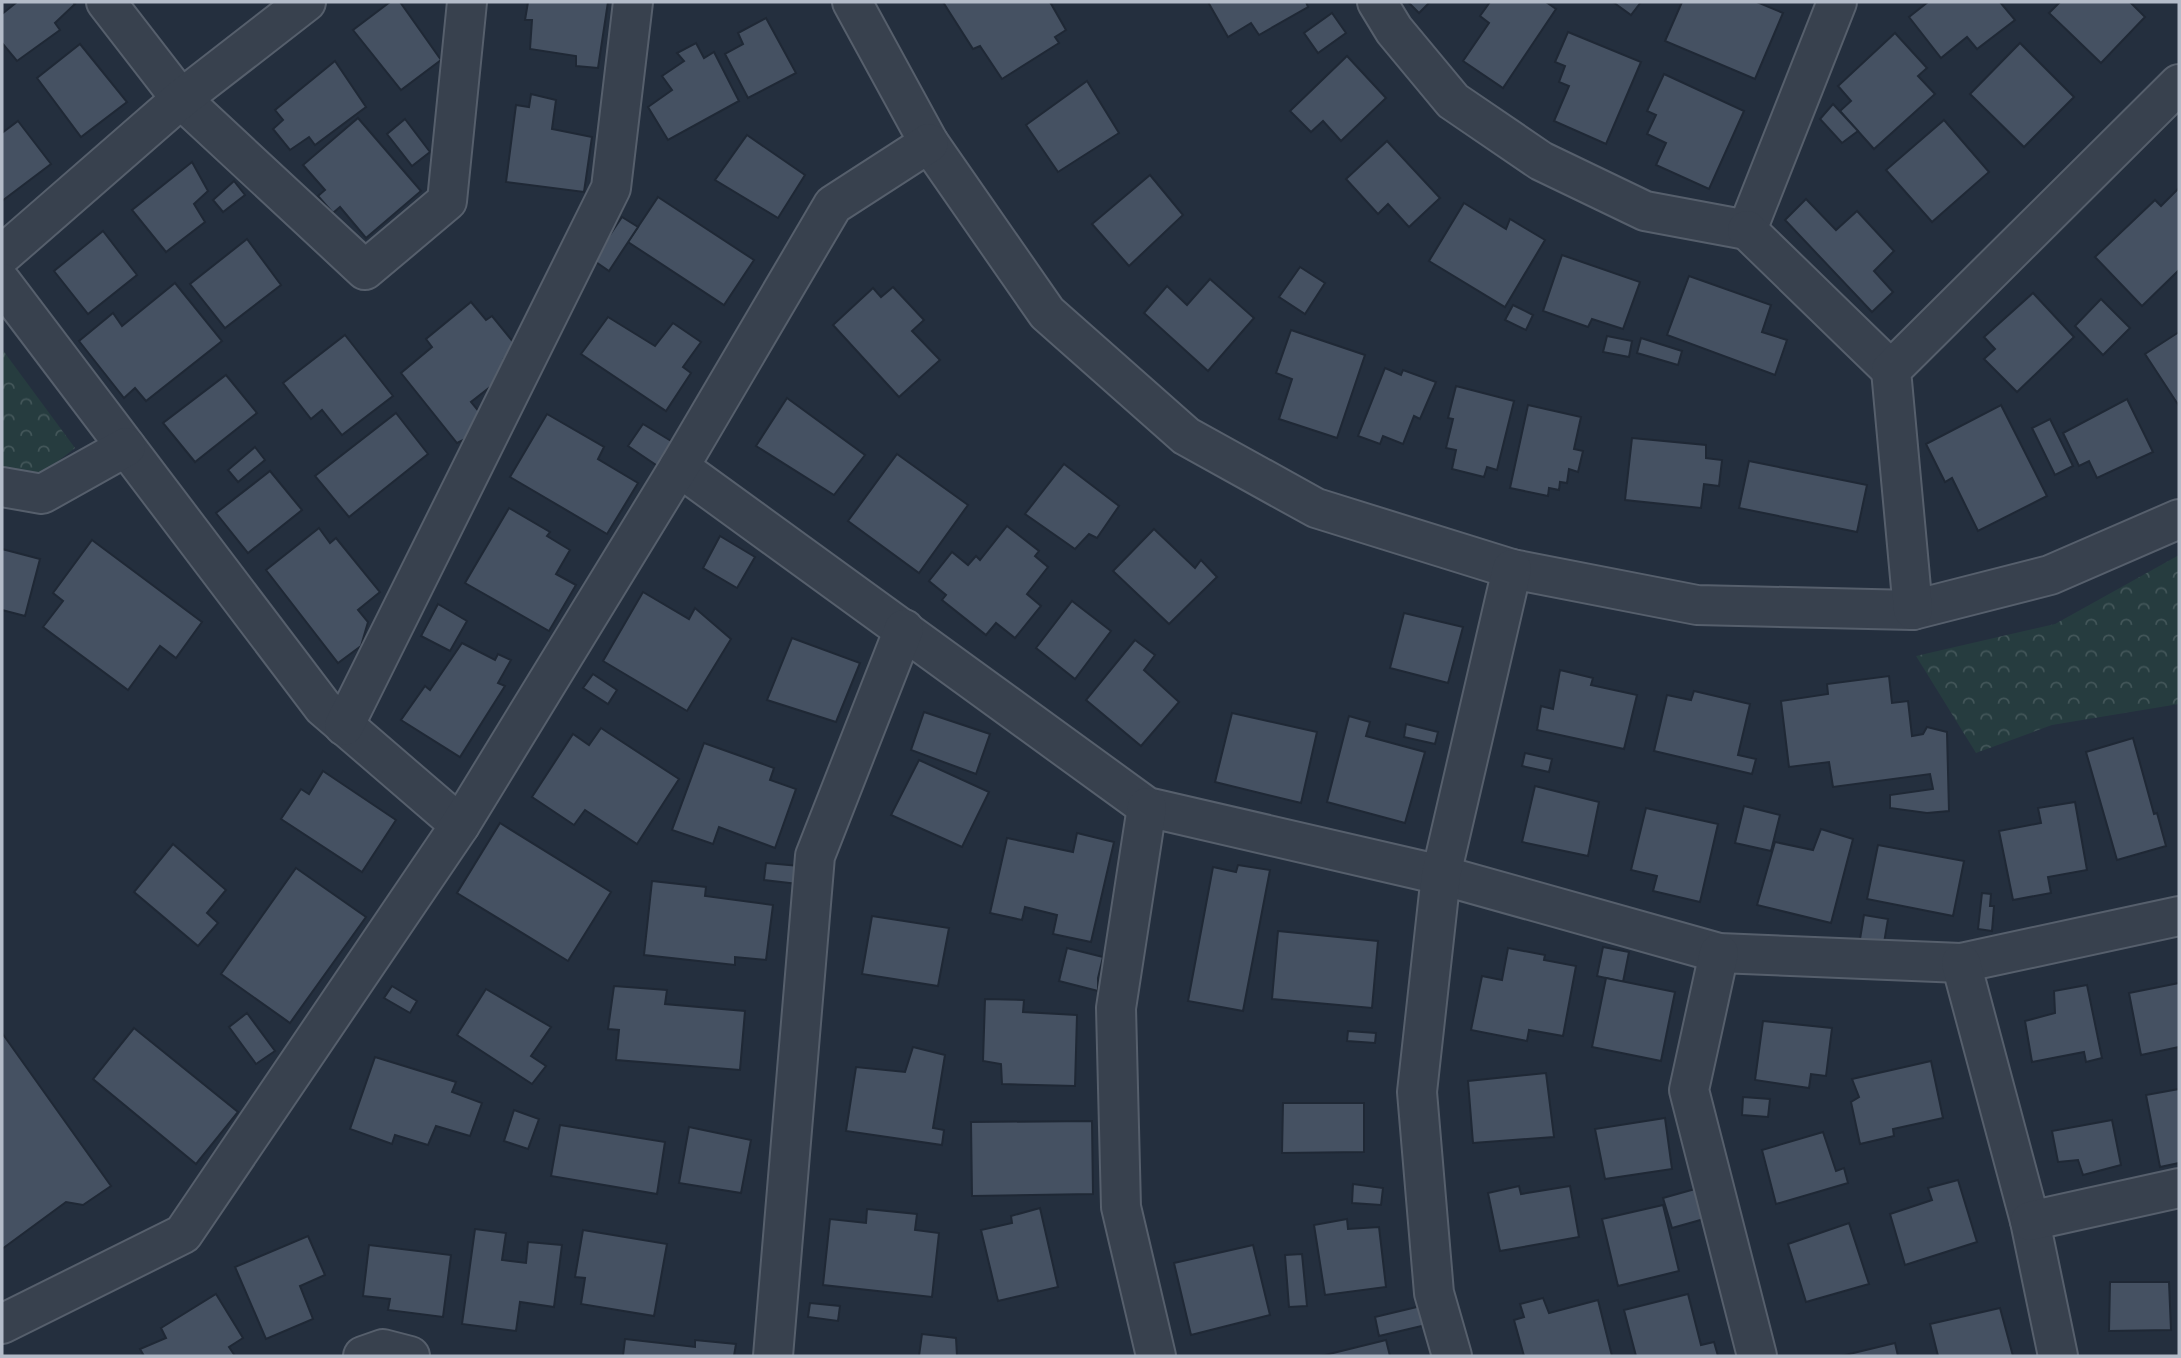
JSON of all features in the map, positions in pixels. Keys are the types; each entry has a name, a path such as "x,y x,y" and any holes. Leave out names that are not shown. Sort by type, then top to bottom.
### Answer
{"street":[{"path":"106,2 181,99 365,270 447,201 467,2"},
{"path":"2,255 181,99 306,2"},
{"path":"345,726 611,188 634,2"},
{"path":"852,2 929,143 1047,313 1186,436 1316,508 1512,569 1697,605 1913,610 2050,575 2179,519"},
{"path":"1377,2 1394,30 1453,101 1541,161 1645,211 1747,230 1891,370 1913,610"},
{"path":"1747,230 1837,2"},
{"path":"1891,370 2179,85"},
{"path":"2,1324 183,1234 460,825 679,467 833,205 929,143"},
{"path":"2,283 323,707 460,825"},
{"path":"2,487 42,494 126,447"},
{"path":"679,467 1147,807 1441,875 1719,953 1961,963 2179,916"},
{"path":"1452,1356 1434,1293 1417,1092 1441,875 1512,569"},
{"path":"773,1356 815,856 904,629"},
{"path":"1147,807 1116,1007 1121,1207 1156,1356"},
{"path":"1719,953 1689,1090 1757,1356"},
{"path":"1961,963 2030,1221 2058,1356"},
{"path":"2030,1221 2179,1188"},
{"path":"363,1356 383,1349 410,1356"}],"green space":[{"path":"2,349 75,448 39,476 2,469"},
{"path":"2179,555 2179,704 2052,725 1976,753 1916,656 2055,624"}],"building":[{"path":"17,2 75,4 55,23 60,30 17,61 2,43 2,14"},
{"path":"390,2 400,2 441,60 401,90 353,30"},
{"path":"528,2 608,2 598,68 576,66 576,56 530,49 532,20 525,20"},
{"path":"943,2 1050,2 1066,30 1055,37 1059,43 1002,79 980,46 973,49"},
{"path":"1208,2 1306,2 1308,7 1259,35 1251,23 1228,37"},
{"path":"1408,2 1430,2 1419,13"},
{"path":"1490,2 1546,2 1556,9 1503,88 1463,61 1489,23 1480,16"},
{"path":"1613,2 1641,2 1631,15"},
{"path":"1682,2 1757,2 1783,13 1755,79 1665,41"},
{"path":"1928,2 2000,2 2015,20 1977,49 1967,37 1941,58 1909,17"},
{"path":"2060,2 2130,2 2145,17 2101,63 2049,13"},
{"path":"1332,13 1346,33 1318,53 1304,33"},
{"path":"766,18 796,73 748,98 725,54 743,44 738,33"},
{"path":"1568,32 1641,62 1606,144 1554,121 1569,86 1559,82 1565,66 1555,62"},
{"path":"1895,33 1927,68 1918,76 1935,94 1874,149 1840,111 1851,101 1838,86"},
{"path":"696,43 704,58 714,52 739,101 668,140 648,107 672,90 662,76 684,61 677,53"},
{"path":"2020,43 2074,97 2024,147 1970,94"},
{"path":"80,44 127,102 81,137 37,78"},
{"path":"1347,56 1386,98 1341,141 1323,121 1311,132 1290,111"},
{"path":"335,61 366,107 315,145 309,137 290,150 273,129 283,120 275,110"},
{"path":"1664,74 1744,111 1709,189 1656,165 1666,143 1647,134 1656,115 1647,111"},
{"path":"1087,81 1119,133 1058,172 1026,125"},
{"path":"531,94 556,100 552,129 592,137 584,192 506,182 516,105 529,107"},
{"path":"1833,104 1858,131 1842,143 1820,119"},
{"path":"358,118 421,191 366,238 340,207 333,213 318,196 325,190 303,165"},
{"path":"405,119 430,152 412,166 387,134"},
{"path":"1944,120 1989,172 1932,222 1886,170"},
{"path":"18,121 51,164 2,201 2,133"},
{"path":"747,135 805,175 778,218 715,180"},
{"path":"1387,141 1440,198 1409,227 1388,204 1378,214 1346,179"},
{"path":"192,162 208,191 194,204 205,222 166,252 132,210"},
{"path":"1150,175 1183,215 1129,266 1092,224"},
{"path":"234,181 245,195 223,212 213,200"},
{"path":"2179,188 2179,270 2142,306 2095,257 2155,200 2161,206"},
{"path":"658,197 754,260 724,305 628,242"},
{"path":"1806,199 1836,230 1857,211 1894,251 1874,271 1893,292 1872,312 1785,220"},
{"path":"1464,203 1506,229 1510,219 1545,240 1505,307 1429,261"},
{"path":"622,217 638,227 609,271 593,260"},
{"path":"103,231 137,275 88,314 54,271"},
{"path":"247,239 281,285 225,328 190,284"},
{"path":"1562,255 1640,282 1623,329 1592,319 1588,327 1543,311"},
{"path":"1300,267 1325,283 1305,314 1279,297"},
{"path":"1689,276 1771,305 1762,332 1787,340 1775,375 1667,335"},
{"path":"1210,279 1254,318 1208,371 1144,313 1167,286 1187,305"},
{"path":"175,283 222,341 146,401 135,388 124,398 79,341 113,313 122,326"},
{"path":"893,287 924,320 912,331 940,360 899,397 833,325 873,288 881,297"},
{"path":"2033,293 2074,337 2017,392 1984,359 1995,349 1984,337"},
{"path":"2101,299 2130,328 2103,355 2075,326"},
{"path":"471,302 486,320 492,316 518,348 504,359 512,370 471,402 481,414 480,432 457,443 401,373 432,347 426,339"},
{"path":"1513,305 1533,315 1526,330 1505,320"},
{"path":"608,317 655,346 673,323 701,342 683,367 691,373 666,411 581,354"},
{"path":"1291,330 1365,355 1337,438 1279,419 1292,379 1276,373"},
{"path":"2179,332 2179,406 2145,354"},
{"path":"345,335 393,396 342,435 322,410 311,419 283,383"},
{"path":"1607,336 1632,341 1629,357 1603,352"},
{"path":"1641,338 1682,351 1678,365 1637,353"},
{"path":"1385,368 1401,375 1403,370 1436,382 1420,419 1414,416 1403,444 1383,436 1380,444 1358,436"},
{"path":"226,375 257,413 195,462 163,423"},
{"path":"1456,386 1514,401 1497,470 1487,467 1484,477 1452,469 1456,450 1446,448 1453,419 1448,418"},
{"path":"787,398 865,455 834,495 756,446"},
{"path":"2127,399 2153,452 2097,478 2089,461 2079,466 2063,433"},
{"path":"1528,405 1581,417 1574,449 1583,451 1578,472 1569,469 1567,483 1560,482 1559,490 1549,488 1548,496 1510,488"},
{"path":"2001,405 2047,496 1978,531 1952,478 1945,482 1926,444"},
{"path":"396,413 428,454 349,517 315,476"},
{"path":"547,414 604,447 598,459 638,483 607,534 510,477"},
{"path":"2050,419 2073,466 2055,475 2032,428"},
{"path":"643,424 681,447 665,471 628,446"},
{"path":"1632,438 1706,445 1706,458 1722,460 1719,486 1704,484 1701,508 1625,500"},
{"path":"255,447 265,460 238,482 228,470"},
{"path":"897,454 968,505 919,573 848,521"},
{"path":"1749,461 1867,485 1857,532 1739,508"},
{"path":"1064,464 1119,506 1097,538 1089,534 1075,549 1025,514"},
{"path":"270,471 302,510 248,553 216,513"},
{"path":"509,508 550,532 547,536 570,550 556,574 576,585 549,631 465,583"},
{"path":"1007,526 1039,551 1035,556 1048,567 1027,594 1041,606 1015,638 996,623 986,635 942,600 946,595 929,581 952,552 968,565 976,556 980,560"},
{"path":"319,528 330,543 336,538 380,592 358,610 368,622 361,646 338,663 266,570"},
{"path":"1154,529 1195,568 1201,560 1217,577 1169,624 1113,571"},
{"path":"720,536 755,557 737,588 703,568"},
{"path":"92,540 202,622 176,658 160,646 128,690 43,627 63,601 53,593"},
{"path":"2,549 40,559 25,616 2,610"},
{"path":"643,592 689,619 695,608 731,639 687,711 603,661"},
{"path":"1072,601 1111,631 1075,679 1036,648"},
{"path":"438,604 467,621 450,651 421,636"},
{"path":"1404,613 1463,627 1448,683 1390,668"},
{"path":"792,638 860,663 836,722 767,700"},
{"path":"1135,640 1155,655 1144,670 1179,702 1141,746 1086,700"},
{"path":"462,643 495,660 498,654 511,660 498,683 505,686 460,757 401,720 425,686 430,690"},
{"path":"1560,670 1593,678 1591,685 1637,695 1624,749 1537,730 1541,706 1553,709"},
{"path":"593,674 617,690 608,704 583,688"},
{"path":"1889,676 1892,703 1908,701 1912,736 1923,734 1927,727 1947,732 1949,811 1927,813 1890,808 1890,795 1933,789 1930,774 1833,787 1829,762 1789,767 1781,701 1828,694 1827,684"},
{"path":"1694,691 1750,704 1738,755 1756,759 1752,774 1654,751 1667,695 1691,700"},
{"path":"924,712 990,734 976,774 911,750"},
{"path":"1232,713 1317,732 1301,803 1215,782"},
{"path":"1349,716 1370,722 1366,736 1425,752 1405,823 1327,802"},
{"path":"1406,724 1438,732 1435,744 1404,737"},
{"path":"601,728 679,779 637,844 585,810 574,825 532,797 573,734 589,745"},
{"path":"2133,738 2154,814 2157,813 2166,846 2117,860 2086,752"},
{"path":"704,743 774,768 770,780 796,789 775,848 719,827 713,844 672,830"},
{"path":"1525,753 1552,759 1549,772 1522,766"},
{"path":"919,760 989,792 962,847 891,815"},
{"path":"323,771 396,820 362,872 281,819 301,789 309,794"},
{"path":"1535,786 1599,802 1588,856 1522,842"},
{"path":"2075,802 2087,870 2048,877 2051,893 2013,900 1999,831 2041,823 2038,808"},
{"path":"1744,806 1780,815 1771,851 1735,843"},
{"path":"1646,808 1718,824 1700,902 1653,891 1657,876 1631,870"},
{"path":"500,823 611,892 568,961 457,893"},
{"path":"1821,829 1853,839 1831,923 1757,905 1775,842 1813,850"},
{"path":"1077,833 1114,842 1091,942 1053,934 1057,915 1025,907 1022,920 990,913 1007,838 1073,852"},
{"path":"173,844 226,890 207,913 218,923 198,946 134,892"},
{"path":"1878,845 1964,861 1953,916 1867,899"},
{"path":"766,863 800,866 798,884 764,880"},
{"path":"1238,865 1270,870 1243,1011 1188,1001 1213,867 1236,872"},
{"path":"296,868 366,917 290,1023 221,974"},
{"path":"652,881 706,887 705,896 773,905 766,960 735,957 735,965 644,955"},
{"path":"1982,893 1991,894 1990,906 1994,906 1992,931 1978,929"},
{"path":"1864,915 1888,919 1884,943 1860,939"},
{"path":"872,916 949,928 938,986 862,974"},
{"path":"1278,931 1378,941 1372,1008 1272,999"},
{"path":"1603,947 1629,952 1623,982 1597,976"},
{"path":"1067,948 1103,957 1098,991 1059,981"},
{"path":"1508,948 1545,955 1544,960 1576,966 1563,1036 1529,1030 1527,1041 1471,1030 1482,976 1502,980"},
{"path":"1606,978 1675,992 1661,1061 1592,1047"},
{"path":"2179,983 2179,1047 2141,1055 2129,993"},
{"path":"2087,985 2102,1058 2086,1062 2084,1052 2032,1062 2025,1021 2055,1013 2054,991"},
{"path":"392,986 417,1001 410,1013 384,998"},
{"path":"614,986 667,990 665,1004 745,1011 740,1070 616,1060 619,1030 608,1029"},
{"path":"486,989 551,1027 531,1056 546,1066 532,1084 457,1035"},
{"path":"985,999 1024,1000 1023,1012 1077,1015 1075,1086 1002,1084 1001,1064 983,1061"},
{"path":"247,1013 275,1051 256,1064 229,1027"},
{"path":"1763,1021 1832,1028 1826,1076 1811,1074 1809,1088 1755,1080"},
{"path":"134,1028 238,1112 196,1164 93,1079"},
{"path":"1348,1031 1376,1033 1375,1043 1347,1041"},
{"path":"2,1033 111,1186 83,1205 66,1202 2,1249"},
{"path":"913,1047 945,1055 933,1128 944,1130 942,1145 846,1131 856,1067 905,1072"},
{"path":"375,1057 456,1082 452,1092 482,1103 470,1136 436,1126 428,1145 395,1135 392,1144 350,1129"},
{"path":"1931,1061 1943,1118 1893,1129 1894,1136 1860,1144 1851,1102 1859,1097 1852,1079"},
{"path":"1546,1073 1554,1137 1473,1143 1468,1081"},
{"path":"2179,1089 2179,1163 2160,1167 2146,1095"},
{"path":"1743,1097 1770,1099 1768,1117 1742,1115"},
{"path":"1283,1103 1364,1103 1364,1152 1282,1153"},
{"path":"514,1110 539,1119 528,1149 504,1141"},
{"path":"1665,1118 1672,1169 1605,1179 1595,1129"},
{"path":"2112,1120 2121,1165 2083,1175 2078,1160 2058,1162 2052,1131"},
{"path":"1092,1121 1093,1194 972,1196 971,1122"},
{"path":"560,1125 665,1142 657,1194 551,1176"},
{"path":"689,1127 751,1140 741,1193 679,1183"},
{"path":"1823,1132 1836,1171 1844,1168 1848,1183 1776,1204 1762,1150"},
{"path":"1958,1180 1977,1242 1905,1265 1890,1214 1932,1200 1928,1188"},
{"path":"1353,1184 1383,1188 1381,1205 1352,1203"},
{"path":"1519,1186 1521,1194 1570,1186 1579,1237 1500,1251 1488,1193"},
{"path":"1695,1189 1704,1219 1672,1228 1663,1198"},
{"path":"1663,1205 1679,1271 1618,1286 1602,1219"},
{"path":"1040,1208 1058,1287 998,1301 981,1230 1012,1223 1011,1216"},
{"path":"867,1209 917,1214 915,1230 939,1233 932,1297 823,1285 830,1219 866,1223"},
{"path":"1347,1219 1348,1229 1379,1227 1386,1287 1325,1295 1314,1225"},
{"path":"1849,1223 1869,1284 1806,1302 1788,1244"},
{"path":"475,1229 506,1233 502,1260 526,1263 528,1242 562,1245 554,1307 520,1302 516,1331 462,1324"},
{"path":"583,1230 667,1244 654,1316 581,1304 585,1278 575,1277"},
{"path":"308,1236 325,1275 300,1286 313,1319 266,1339 235,1267"},
{"path":"369,1245 451,1255 443,1317 388,1310 390,1299 363,1296"},
{"path":"1253,1245 1270,1315 1191,1335 1174,1263"},
{"path":"1302,1254 1307,1306 1289,1307 1285,1255"},
{"path":"2110,1282 2169,1282 2171,1330 2109,1331"},
{"path":"216,1294 243,1338 229,1347 235,1356 144,1356 140,1349 166,1338 161,1328"},
{"path":"1688,1294 1701,1345 1714,1342 1718,1356 1636,1356 1624,1310"},
{"path":"1543,1298 1549,1313 1598,1300 1612,1356 1524,1356 1514,1320 1524,1317 1520,1304"},
{"path":"810,1303 840,1306 838,1321 808,1317"},
{"path":"1421,1306 1426,1325 1379,1336 1375,1317"},
{"path":"2000,1308 2013,1356 1938,1356 1930,1324"},
{"path":"922,1334 956,1338 957,1356 919,1356"},
{"path":"625,1339 695,1347 695,1340 736,1344 734,1356 623,1356"},
{"path":"1386,1340 1390,1356 1321,1356"},
{"path":"1895,1343 1898,1356 1841,1356"}]}
